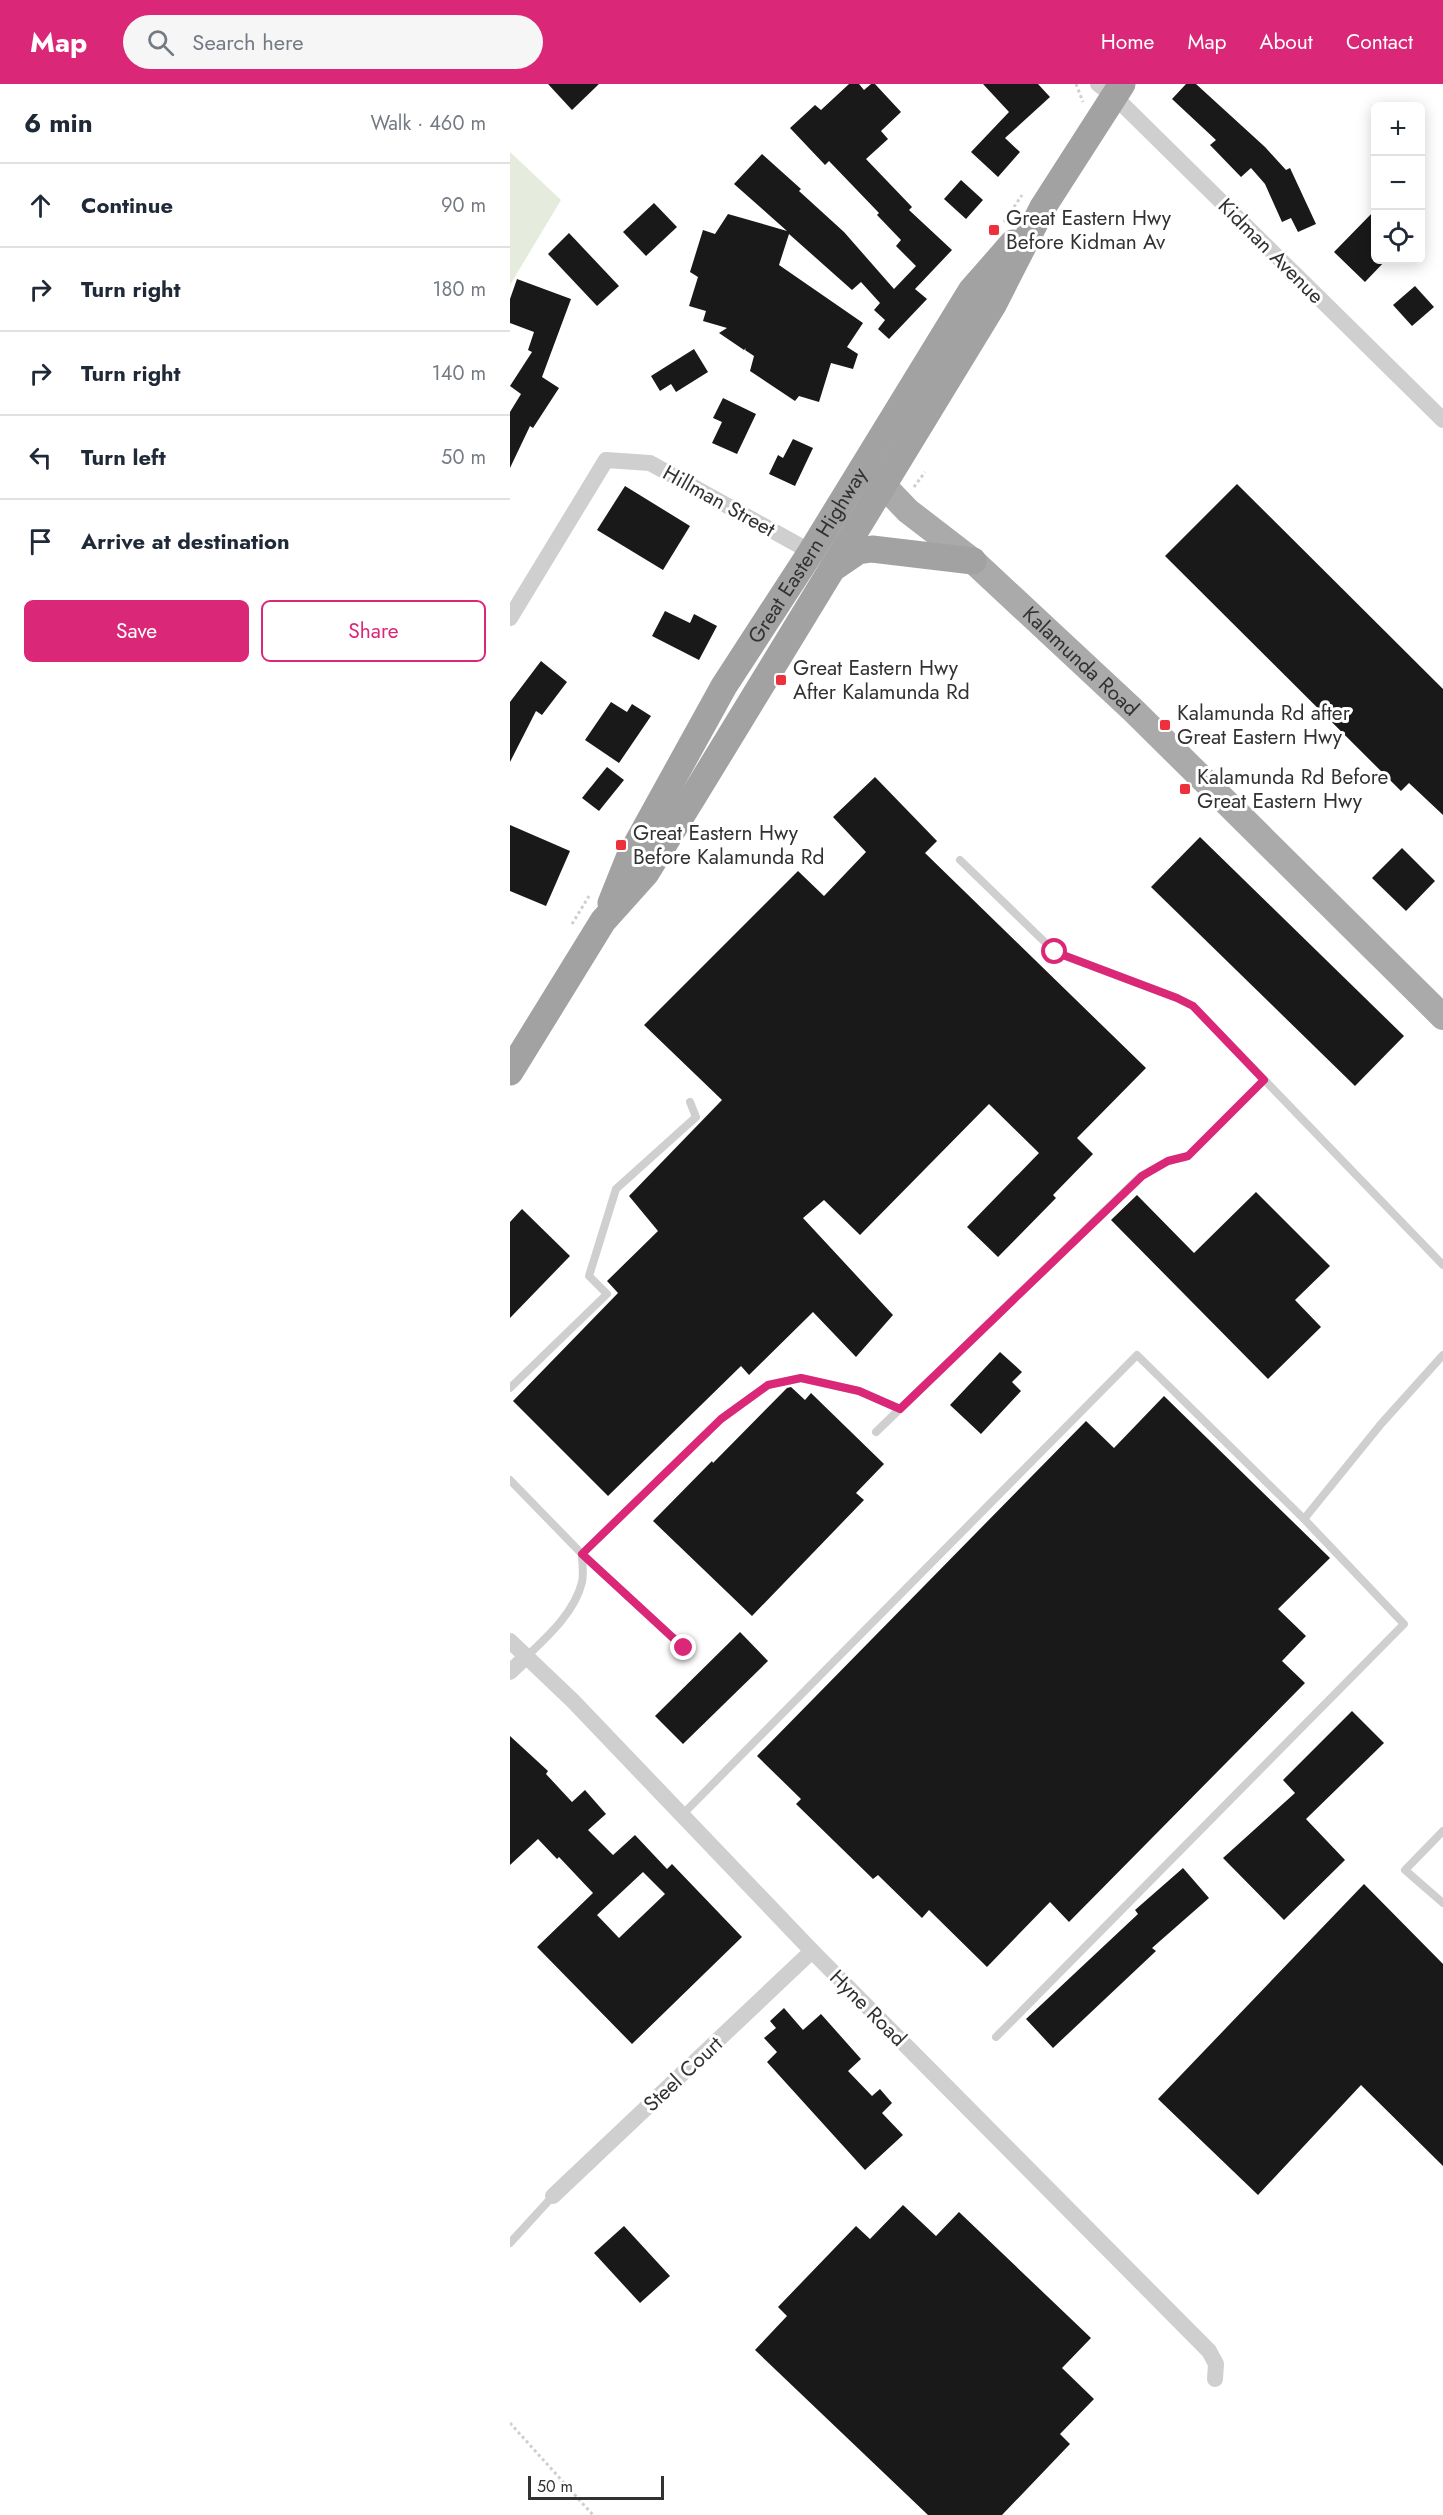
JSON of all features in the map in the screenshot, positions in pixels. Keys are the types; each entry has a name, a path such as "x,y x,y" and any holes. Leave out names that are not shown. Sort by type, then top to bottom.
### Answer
{"highway":[{"name":"Great Eastern Highway","path":"603,921 646,873 884,486 993,305 1043,207 1112,88"},
{"name":"Great Eastern Highway","path":"510,1072 603,921 628,858 803,547 861,471 971,291 1043,207"},
{"path":"834,567 858,551 872,549 973,561"}],"main road":[{"name":"Kalamunda Road","path":"861,471 884,486 908,511 973,561 1141,718 1443,1017"}],"street":[{"name":"Kidman Avenue","path":"1112,88 1443,420"},
{"name":"Hillman Street","path":"510,618 606,460 650,463 803,547"},
{"name":"Hyne Road","path":"510,1641 573,1701 813,1952 1209,2351 1216,2364 1215,2379"},
{"path":"510,1672 526,1657"},
{"name":"Steel Court","path":"553,2196 813,1952"}],"lane":[{"path":"960,860 1055,952 1193,1006 1443,1264"},
{"path":"876,1431 1142,1176 1168,1161 1188,1156 1264,1080"},
{"path":"510,1389 607,1294 589,1276 616,1189 696,1117 690,1102"},
{"path":"682,1815 1137,1355 1304,1519 1404,1624 996,2037"},
{"path":"1304,1519 1381,1424 1443,1355"},
{"path":"526,1657 551,1633 571,1607 583,1582 582,1554 721,1419 768,1385 801,1378 859,1391 900,1409"},
{"path":"510,1480 582,1554 684,1648"},
{"path":"1443,1831 1405,1870 1443,1903"},
{"path":"510,2242 553,2196"}],"path":[{"path":"510,2422 593,2515"}],"shaded area":[{"path":"510,152 561,200 510,285"}],"building":[{"path":"548,84 599,84 572,110"},
{"path":"849,84 859,84 864,90 871,84 875,84 901,112 881,131 888,139 866,159 912,207 909,210 952,250 915,289 927,299 889,339 878,329 885,320 874,310 880,303 861,282 852,290 789,234 779,265 863,323 847,347 858,354 853,369 831,363 819,402 799,396 795,401 750,371 754,356 745,350 746,348 744,350 719,333 727,328 703,321 706,311 689,306 698,277 690,272 703,230 715,234 728,214 787,231 734,184 762,154 844,232 894,289 916,266 896,246 901,240 877,215 879,213 829,161 825,165 790,128 815,105 821,110"},
{"path":"983,84 1038,84 1050,97 1005,138 1020,152 998,177 971,152 1009,112"},
{"path":"1186,84 1196,84 1265,147 1286,170 1290,168 1316,224 1298,232 1291,218 1282,222 1265,184 1251,168 1241,177 1210,145 1216,140 1172,99"},
{"path":"961,180 983,200 966,219 944,199"},
{"path":"654,203 677,227 646,256 623,232"},
{"path":"1371,214 1371,264 1382,264 1365,282 1334,252"},
{"path":"569,233 619,286 597,306 548,254"},
{"path":"517,279 571,299 542,377 559,388 533,428 530,426 510,468 510,412 521,394 510,386 532,352 528,350 534,332 510,323 510,299"},
{"path":"1415,286 1434,307 1412,326 1393,305"},
{"path":"694,349 708,372 676,392 671,384 660,391 651,376"},
{"path":"723,398 756,414 737,454 712,443 722,422 713,418"},
{"path":"793,439 813,448 795,486 769,474 778,455 783,458"},
{"path":"1237,484 1443,689 1443,815 1409,783 1401,791 1165,556"},
{"path":"625,486 690,526 663,570 597,530"},
{"path":"665,611 690,623 694,614 717,626 699,660 652,636"},
{"path":"541,661 567,682 542,715 536,711 510,762 510,702"},
{"path":"611,702 627,712 632,704 651,716 619,763 585,740"},
{"path":"607,767 624,780 599,811 582,798"},
{"path":"875,777 937,841 925,853 1146,1068 1077,1138 1093,1154 1053,1195 1056,1198 998,1257 967,1227 1039,1153 989,1104 860,1235 824,1200 803,1218 893,1315 856,1357 813,1312 749,1375 741,1366 608,1496 513,1401 618,1293 607,1281 658,1231 629,1196 722,1100 644,1025 798,871 824,896 866,852 833,817"},
{"path":"510,825 570,851 546,906 510,891"},
{"path":"1200,837 1404,1036 1355,1086 1151,887"},
{"path":"1402,848 1435,881 1406,911 1372,878"},
{"path":"1256,1192 1330,1266 1295,1300 1321,1327 1268,1379 1111,1220 1137,1195 1194,1253"},
{"path":"522,1209 570,1256 510,1318 510,1222"},
{"path":"1000,1352 1022,1372 1012,1382 1021,1391 981,1434 950,1405"},
{"path":"791,1387 805,1400 811,1393 884,1464 856,1493 864,1500 752,1616 653,1521 787,1388"},
{"path":"1164,1396 1330,1558 1278,1609 1306,1636 1282,1661 1305,1683 1069,1922 1050,1902 987,1967 929,1910 922,1918 878,1875 873,1879 796,1804 801,1799 757,1756 1086,1421 1114,1448"},
{"path":"740,1632 768,1661 683,1744 655,1716"},
{"path":"1352,1711 1384,1743 1306,1819 1345,1860 1284,1920 1223,1858 1295,1793 1283,1780"},
{"path":"510,1736 548,1771 546,1774 572,1802 585,1790 606,1814 588,1830 613,1855 635,1835 667,1869 672,1864 742,1937 632,2044 537,1947 593,1893 559,1857 557,1859 538,1839 510,1865","holes":["643,1872 665,1894 619,1938 597,1915"]},
{"path":"1183,1868 1209,1898 1152,1948 1156,1951 1053,2048 1026,2019 1138,1914 1135,1910"},
{"path":"1364,1884 1443,1964 1443,2166 1361,2085 1258,2195 1158,2099"},
{"path":"784,2008 803,2030 821,2014 861,2059 848,2071 872,2096 880,2089 892,2103 882,2113 903,2135 865,2170 767,2062 777,2052 764,2038 776,2028 770,2021"},
{"path":"903,2205 936,2236 959,2212 1091,2338 1062,2368 1094,2399 1060,2434 1070,2444 1002,2515 928,2515 755,2350 787,2316 778,2307 856,2226 870,2239"},
{"path":"624,2226 670,2276 640,2303 594,2253"}],"place":[{"name":"Great Eastern Hwy Before Kidman Av","path":"994,230"},
{"name":"Great Eastern Hwy After Kalamunda Rd","path":"781,680"},
{"name":"Kalamunda Rd after Great Eastern Hwy","path":"1165,725"},
{"name":"Kalamunda Rd Before Great Eastern Hwy","path":"1185,789"},
{"name":"Great Eastern Hwy Before Kalamunda Rd","path":"621,845"}],"route":[{"path":"684,1648 582,1554 721,1419 768,1385 801,1378 859,1391 900,1409 1142,1176 1168,1161 1188,1156 1264,1080 1193,1006 1055,952"}]}
